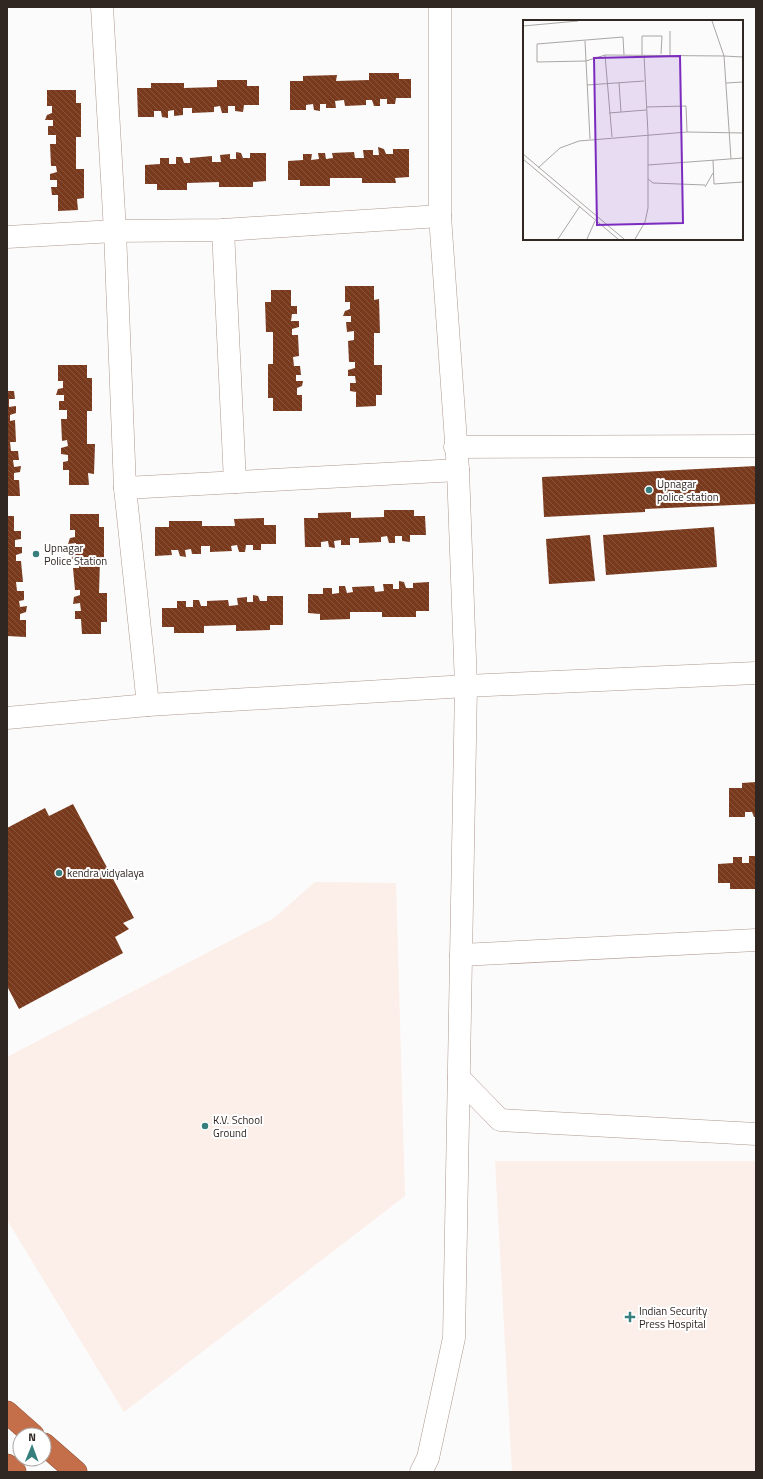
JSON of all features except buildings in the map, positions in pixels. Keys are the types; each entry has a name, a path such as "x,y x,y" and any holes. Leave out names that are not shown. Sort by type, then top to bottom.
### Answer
{"highway":[{"path":"7,1412 25,1427"},
{"path":"52,1451 76,1472"},
{"path":"7,1465 15,1472"}],"street":[{"path":"102,7 115,231 125,488 148,705"},
{"path":"421,1472 428,1458 454,1338 466,686 458,470 455,447 440,216 440,7"},
{"path":"7,237 115,231 223,230 440,216"},
{"path":"223,230 235,482"},
{"path":"455,447 756,446"},
{"path":"125,488 458,470"},
{"path":"7,718 148,705 466,686 756,673"},
{"path":"461,955 756,940"},
{"path":"459,1078 500,1120 756,1134"}],"shaded area":[{"name":"K.V. School Ground","path":"315,882 396,883 405,1196 124,1412 7,1220 7,1057 274,918"},
{"name":"Indian Security Press Hospital","path":"495,1161 756,1161 756,1472 512,1472"}],"place":[{"name":"Upnagar police station","path":"649,490"},
{"name":"Upnagar Police Station","path":"36,554"},
{"name":"kendra vidyalaya","path":"59,873"},
{"name":"K.V. School Ground","path":"205,1126"},
{"name":"Indian Security Press Hospital","path":"630,1317"}]}
